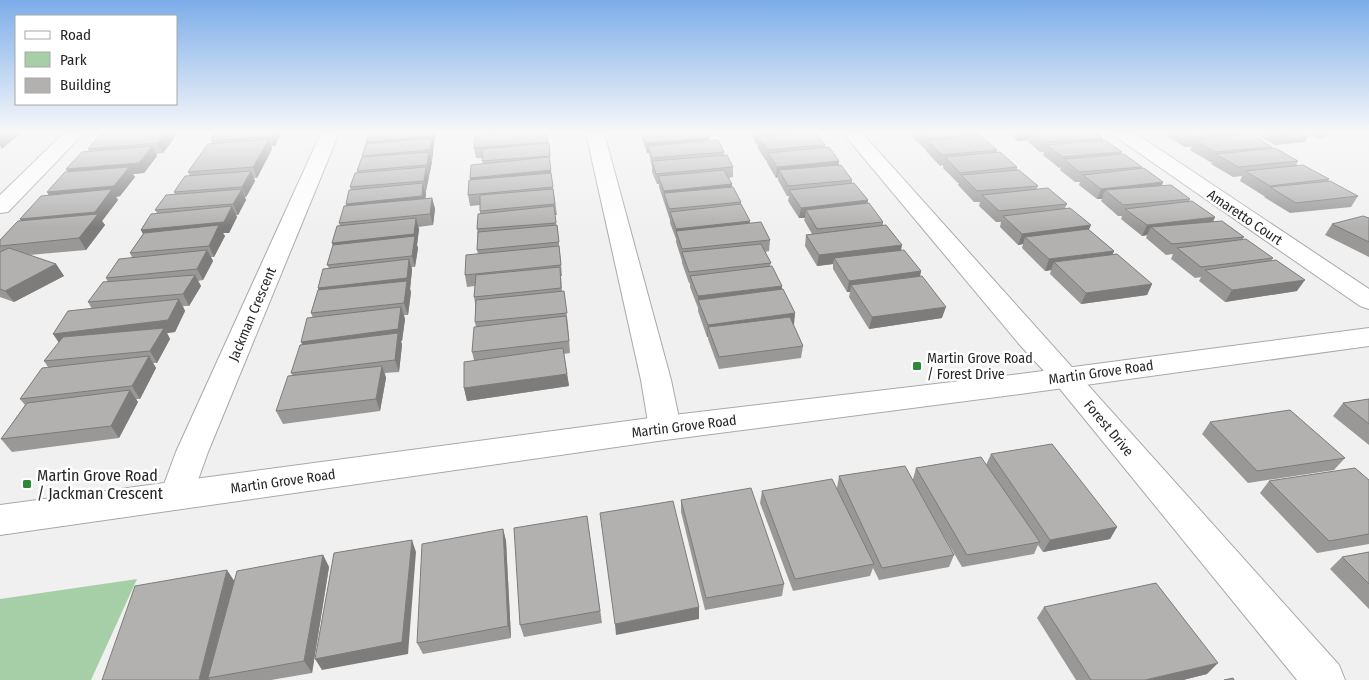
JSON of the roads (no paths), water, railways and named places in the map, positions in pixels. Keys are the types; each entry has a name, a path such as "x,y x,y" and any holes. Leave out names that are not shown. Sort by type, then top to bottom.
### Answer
{"street":[{"path":"0,206 42,165"},
{"name":"Jackman Crescent","path":"177,495 192,452 316,165"},
{"path":"603,165 656,380 665,428"},
{"name":"Forest Drive","path":"879,165 1029,338 1066,377 1324,680"},
{"name":"Amaretto Court","path":"1169,165 1369,301"},
{"name":"Martin Grove Road","path":"0,520 665,428 1369,337"}],"place":[{"name":"Martin Grove Road / Forest Drive","path":"917,366"},
{"name":"Martin Grove Road / Jackman Crescent","path":"27,484"}]}
